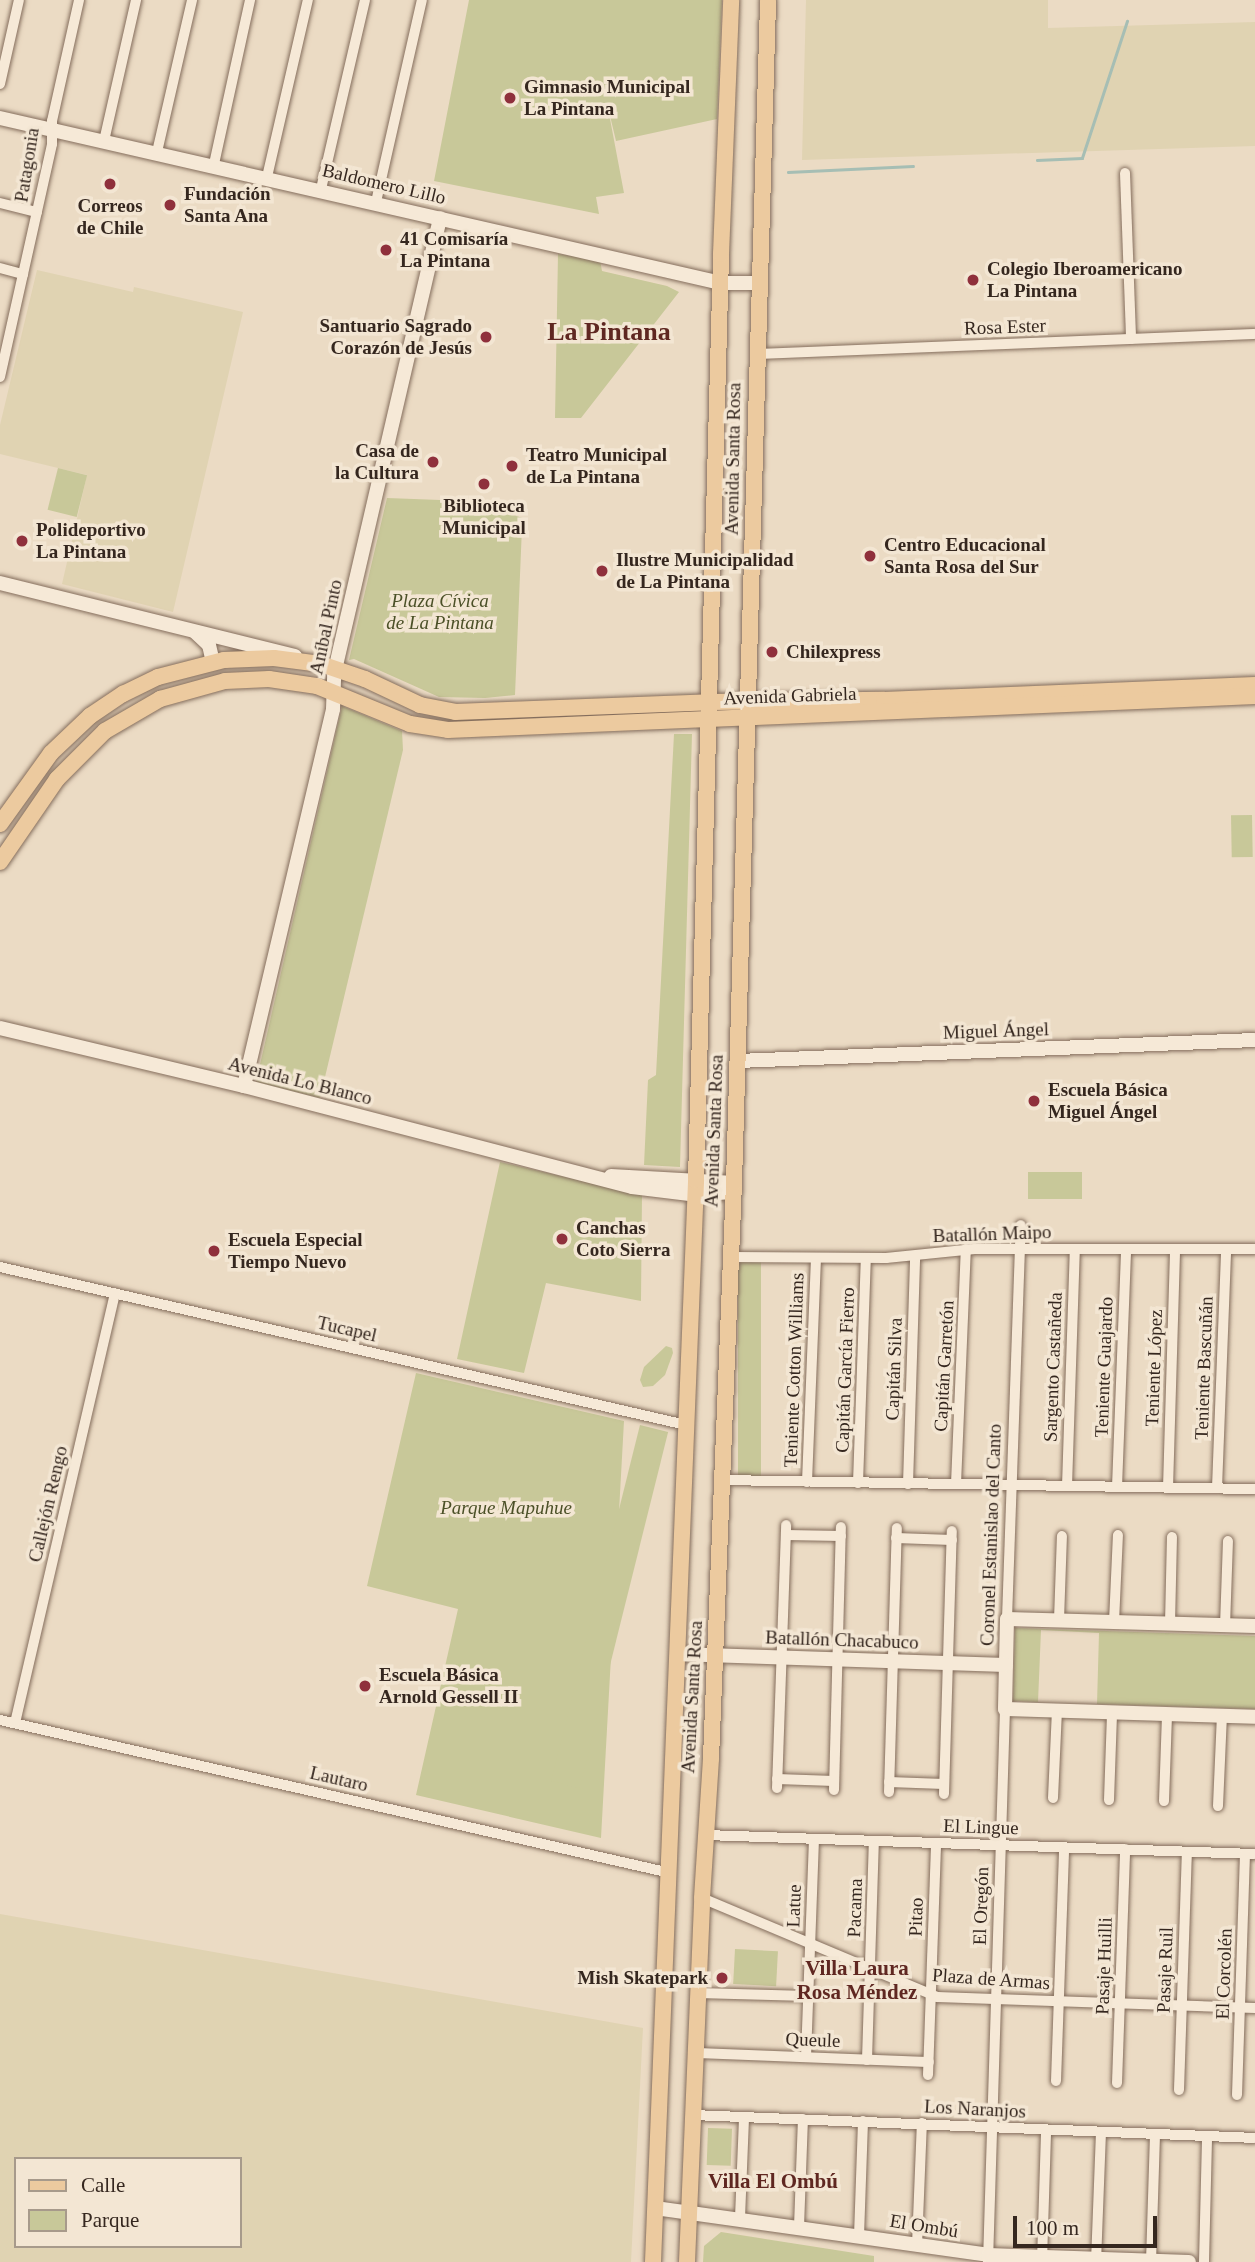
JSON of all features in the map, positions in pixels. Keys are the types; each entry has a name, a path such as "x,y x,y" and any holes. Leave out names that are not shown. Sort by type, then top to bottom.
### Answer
{"main road":[{"name":"Avenida Santa Rosa","path":"653,2262 696,1188 731,0"},
{"name":"Avenida Santa Rosa","path":"687,2262 705,1835 709,1655 721,1480 734,1188 768,0"},
{"name":"Avenida Gabriela","path":"3,819 51,753 90,716 141,684 176,671 213,662 258,658 306,661 335,667 420,705 447,711 710,702 884,700 1255,685"},
{"path":"213,662 225,681"},
{"name":"Avenida Gabriela","path":"0,862 63,772 105,731 160,699 225,681 285,680 333,691 410,724 448,730 1255,696"},
{"path":"3,819 24,827"}],"street":[{"path":"0,84 19,0"},
{"name":"Patagonia","path":"0,377 4,339 23,274 52,145 52,130 79,0"},
{"path":"103,141 136,0"},
{"path":"157,152 192,0"},
{"path":"214,164 250,0"},
{"path":"267,177 307,0"},
{"path":"321,190 365,0"},
{"path":"376,202 422,0"},
{"name":"Baldomero Lillo","path":"0,118 214,164 721,283 758,283"},
{"path":"1125,173 1131,339"},
{"path":"0,203 37,212"},
{"name":"Aníbal Pinto","path":"244,1086 333,709 335,667 440,218"},
{"path":"0,268 23,274"},
{"name":"Rosa Ester","path":"757,354 1255,334"},
{"path":"0,583 279,651 306,661"},
{"path":"194,632 206,640 213,662"},
{"name":"Avenida Lo Blanco","path":"0,1028 244,1086 589,1174 696,1188 734,1188"},
{"name":"Miguel Ángel","path":"738,1061 1255,1040"},
{"name":"Coronel Estanislao del Canto","path":"1000,1845 1021,1225"},
{"name":"Batallón Maipo","path":"731,1257 866,1258 915,1256 966,1249 1255,1250"},
{"name":"Capitán Garretón","path":"956,1484 966,1249"},
{"name":"Sargento Castañeda","path":"1067,1486 1075,1249"},
{"name":"Teniente Guajardo","path":"1118,1487 1126,1249"},
{"name":"Teniente López","path":"1168,1488 1175,1249"},
{"name":"Teniente Bascuñán","path":"1217,1488 1226,1249"},
{"name":"Capitán Silva","path":"908,1484 915,1256"},
{"name":"Teniente Cotton Williams","path":"807,1482 816,1258"},
{"name":"Capitán García Fierro","path":"858,1483 866,1258"},
{"name":"Tucapel","path":"0,1267 686,1425"},
{"name":"Callejón Rengo","path":"15,1723 115,1293"},
{"path":"721,1480 1255,1489"},
{"path":"786,1530 841,1532 838,1660 834,1786 777,1783 786,1530"},
{"path":"897,1533 952,1535 948,1663 944,1789 889,1787 897,1533"},
{"path":"1114,1622 1118,1535"},
{"path":"1059,1620 1062,1536"},
{"path":"1170,1624 1172,1537"},
{"path":"1225,1626 1228,1541"},
{"path":"1007,1619 1255,1626"},
{"name":"Batallón Chacabuco","path":"677,1654 1006,1665"},
{"path":"1005,1709 1255,1717"},
{"path":"1053,1798 1057,1710"},
{"path":"1109,1800 1112,1712"},
{"path":"1164,1801 1167,1714"},
{"path":"1218,1806 1222,1716"},
{"name":"Lautaro","path":"0,1720 670,1873"},
{"name":"El Lingue","path":"705,1835 1250,1854"},
{"name":"Latue","path":"806,2057 814,1839"},
{"name":"Pacama","path":"867,2060 874,1841"},
{"name":"Pitao","path":"928,2075 936,1843"},
{"name":"El Oregón","path":"988,2259 1000,1845"},
{"path":"1056,2081 1064,1847"},
{"name":"Pasaje Huilli","path":"1117,2083 1125,1850"},
{"name":"Pasaje Ruil","path":"1179,2090 1186,1852"},
{"name":"El Corcolén","path":"1237,2095 1250,1854"},
{"name":"Plaza de Armas","path":"702,1898 931,1996 1255,2008"},
{"path":"698,1993 808,1996"},
{"name":"Queule","path":"696,2053 929,2062"},
{"name":"Los Naranjos","path":"693,2115 1255,2138"},
{"path":"740,2218 744,2117"},
{"path":"799,2227 803,2119"},
{"path":"859,2236 863,2121"},
{"path":"917,2245 922,2123"},
{"path":"1042,2260 1046,2131"},
{"path":"1096,2260 1101,2133"},
{"path":"1151,2261 1155,2135"},
{"path":"1204,2262 1207,2137"},
{"name":"El Ombú","path":"655,2208 689,2210 859,2236 988,2259 1189,2262"}],"shaded area":[{"path":"806,0 1048,0 1048,28 1255,22 1255,146 802,160"},
{"path":"37,270 133,292 134,287 243,312 173,612 62,584 87,475 0,454 0,425"},
{"path":"0,1914 643,2028 631,2262 0,2262"}],"green space":[{"path":"469,0 722,0 717,119 616,141 607,103 624,193 596,197 599,214 434,181"},
{"path":"558,254 600,260 602,271 667,286 679,292 581,418 555,418"},
{"path":"58,468 87,475 77,517 48,510"},
{"name":"Plaza Cívica de La Pintana","path":"387,498 467,501 526,519 522,527 515,695 485,698 439,697 354,659 349,660"},
{"path":"342,706 402,731 403,750 320,1098 256,1082"},
{"path":"674,734 692,734 680,1167 644,1165 648,1080 656,1075"},
{"path":"1231,815 1252,815 1253,857 1232,857"},
{"name":"Canchas Coto Sierra","path":"500,1162 642,1195 641,1301 546,1283 524,1373 457,1359"},
{"path":"1028,1172 1082,1172 1082,1199 1028,1199"},
{"path":"738,1262 761,1262 761,1476 738,1476"},
{"path":"666,1346 672,1348 673,1353 665,1375 653,1386 643,1387 640,1380 644,1367"},
{"name":"Parque Mapuhue","path":"416,1373 624,1421 601,1838 416,1795 458,1609 367,1586"},
{"path":"640,1425 668,1432 579,1788 551,1781"},
{"path":"1015,1628 1255,1636 1255,1709 1097,1704 1099,1633 1041,1630 1038,1702 1013,1701"},
{"path":"735,1949 778,1951 776,1986 733,1984"},
{"path":"708,2128 732,2129 731,2166 707,2165"},
{"path":"721,2232 874,2256 874,2262 703,2262 704,2246"}],"waterway":[{"path":"1037,160 1082,158 1127,21"},
{"path":"788,172 913,166"}],"place":[{"name":"Gimnasio Municipal La Pintana","path":"510,98"},
{"name":"Correos de Chile","path":"110,184"},
{"name":"Fundación Santa Ana","path":"170,205"},
{"name":"41 Comisaría La Pintana","path":"386,250"},
{"name":"Colegio Iberoamericano La Pintana","path":"973,280"},
{"name":"Santuario Sagrado Corazón de Jesús","path":"486,337"},
{"name":"Casa de la Cultura","path":"433,462"},
{"name":"Teatro Municipal de La Pintana","path":"512,466"},
{"name":"Biblioteca Municipal","path":"484,484"},
{"name":"Polideportivo La Pintana","path":"22,541"},
{"name":"Centro Educacional Santa Rosa del Sur","path":"870,556"},
{"name":"Ilustre Municipalidad de La Pintana","path":"602,571"},
{"name":"Chilexpress","path":"772,652"},
{"name":"Escuela Básica Miguel Ángel","path":"1034,1101"},
{"name":"Canchas Coto Sierra","path":"562,1239"},
{"name":"Escuela Especial Tiempo Nuevo","path":"214,1251"},
{"name":"Escuela Básica Arnold Gessell II","path":"365,1686"},
{"name":"Mish Skatepark","path":"722,1978"}],"district":[{"name":"La Pintana","path":"609,332"},
{"name":"Villa Laura Rosa Méndez","path":"857,1980"},
{"name":"Villa El Ombú","path":"773,2181"}]}
